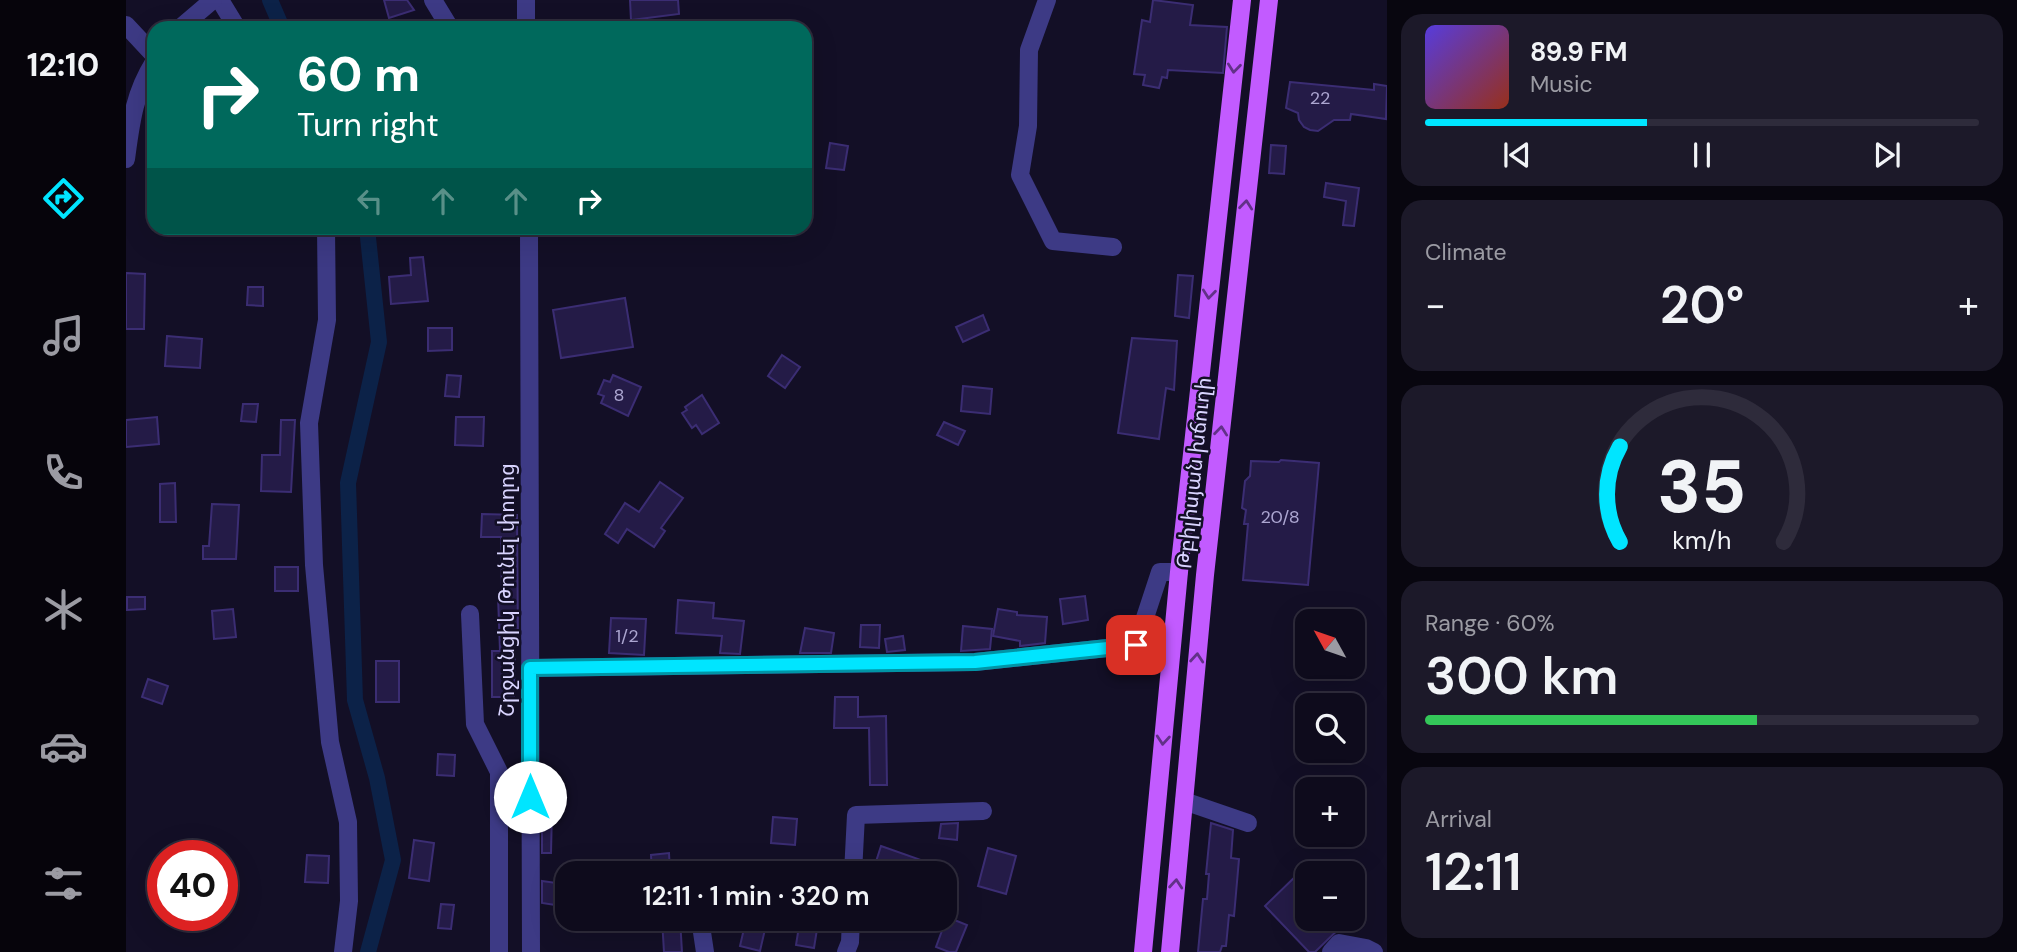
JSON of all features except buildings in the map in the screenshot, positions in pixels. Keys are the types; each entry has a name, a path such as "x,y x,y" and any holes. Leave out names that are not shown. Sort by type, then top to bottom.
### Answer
{"main road":[{"name":"Թբիլիսյան խճուղի","path":"1143,952 1179,572 1242,0"},
{"name":"Թբիլիսյան խճուղի","path":"1170,952 1205,575 1269,0"}],"street":[{"path":"188,21 213,0"},
{"path":"220,0 233,21"},
{"path":"433,0 446,21"},
{"path":"526,0 526,21"},
{"path":"1047,0 1029,50 1028,125 1020,175 1053,241 1114,247"},
{"path":"126,25 147,48"},
{"path":"126,159 133,108 147,72"},
{"path":"326,235 327,320 309,423 314,565 330,742 348,822 349,901 343,952"},
{"name":"Շրջանցիկ Թունել փողոց","path":"529,235 531,952"},
{"path":"530,668 975,662 1136,645 1160,572 1179,572"},
{"path":"470,614 475,724 499,772 499,952"},
{"path":"1184,802 1248,823"},
{"path":"854,861 856,816 982,811"},
{"path":"702,931 705,952"},
{"path":"846,952 850,931"},
{"path":"1331,952 1339,943 1374,952"}],"waterway":[{"path":"270,0 279,21"},
{"path":"368,235 379,342 348,483 355,700 377,778 393,860 368,952"}],"route":[{"path":"530,797 530,668 975,662 1136,645"}]}
